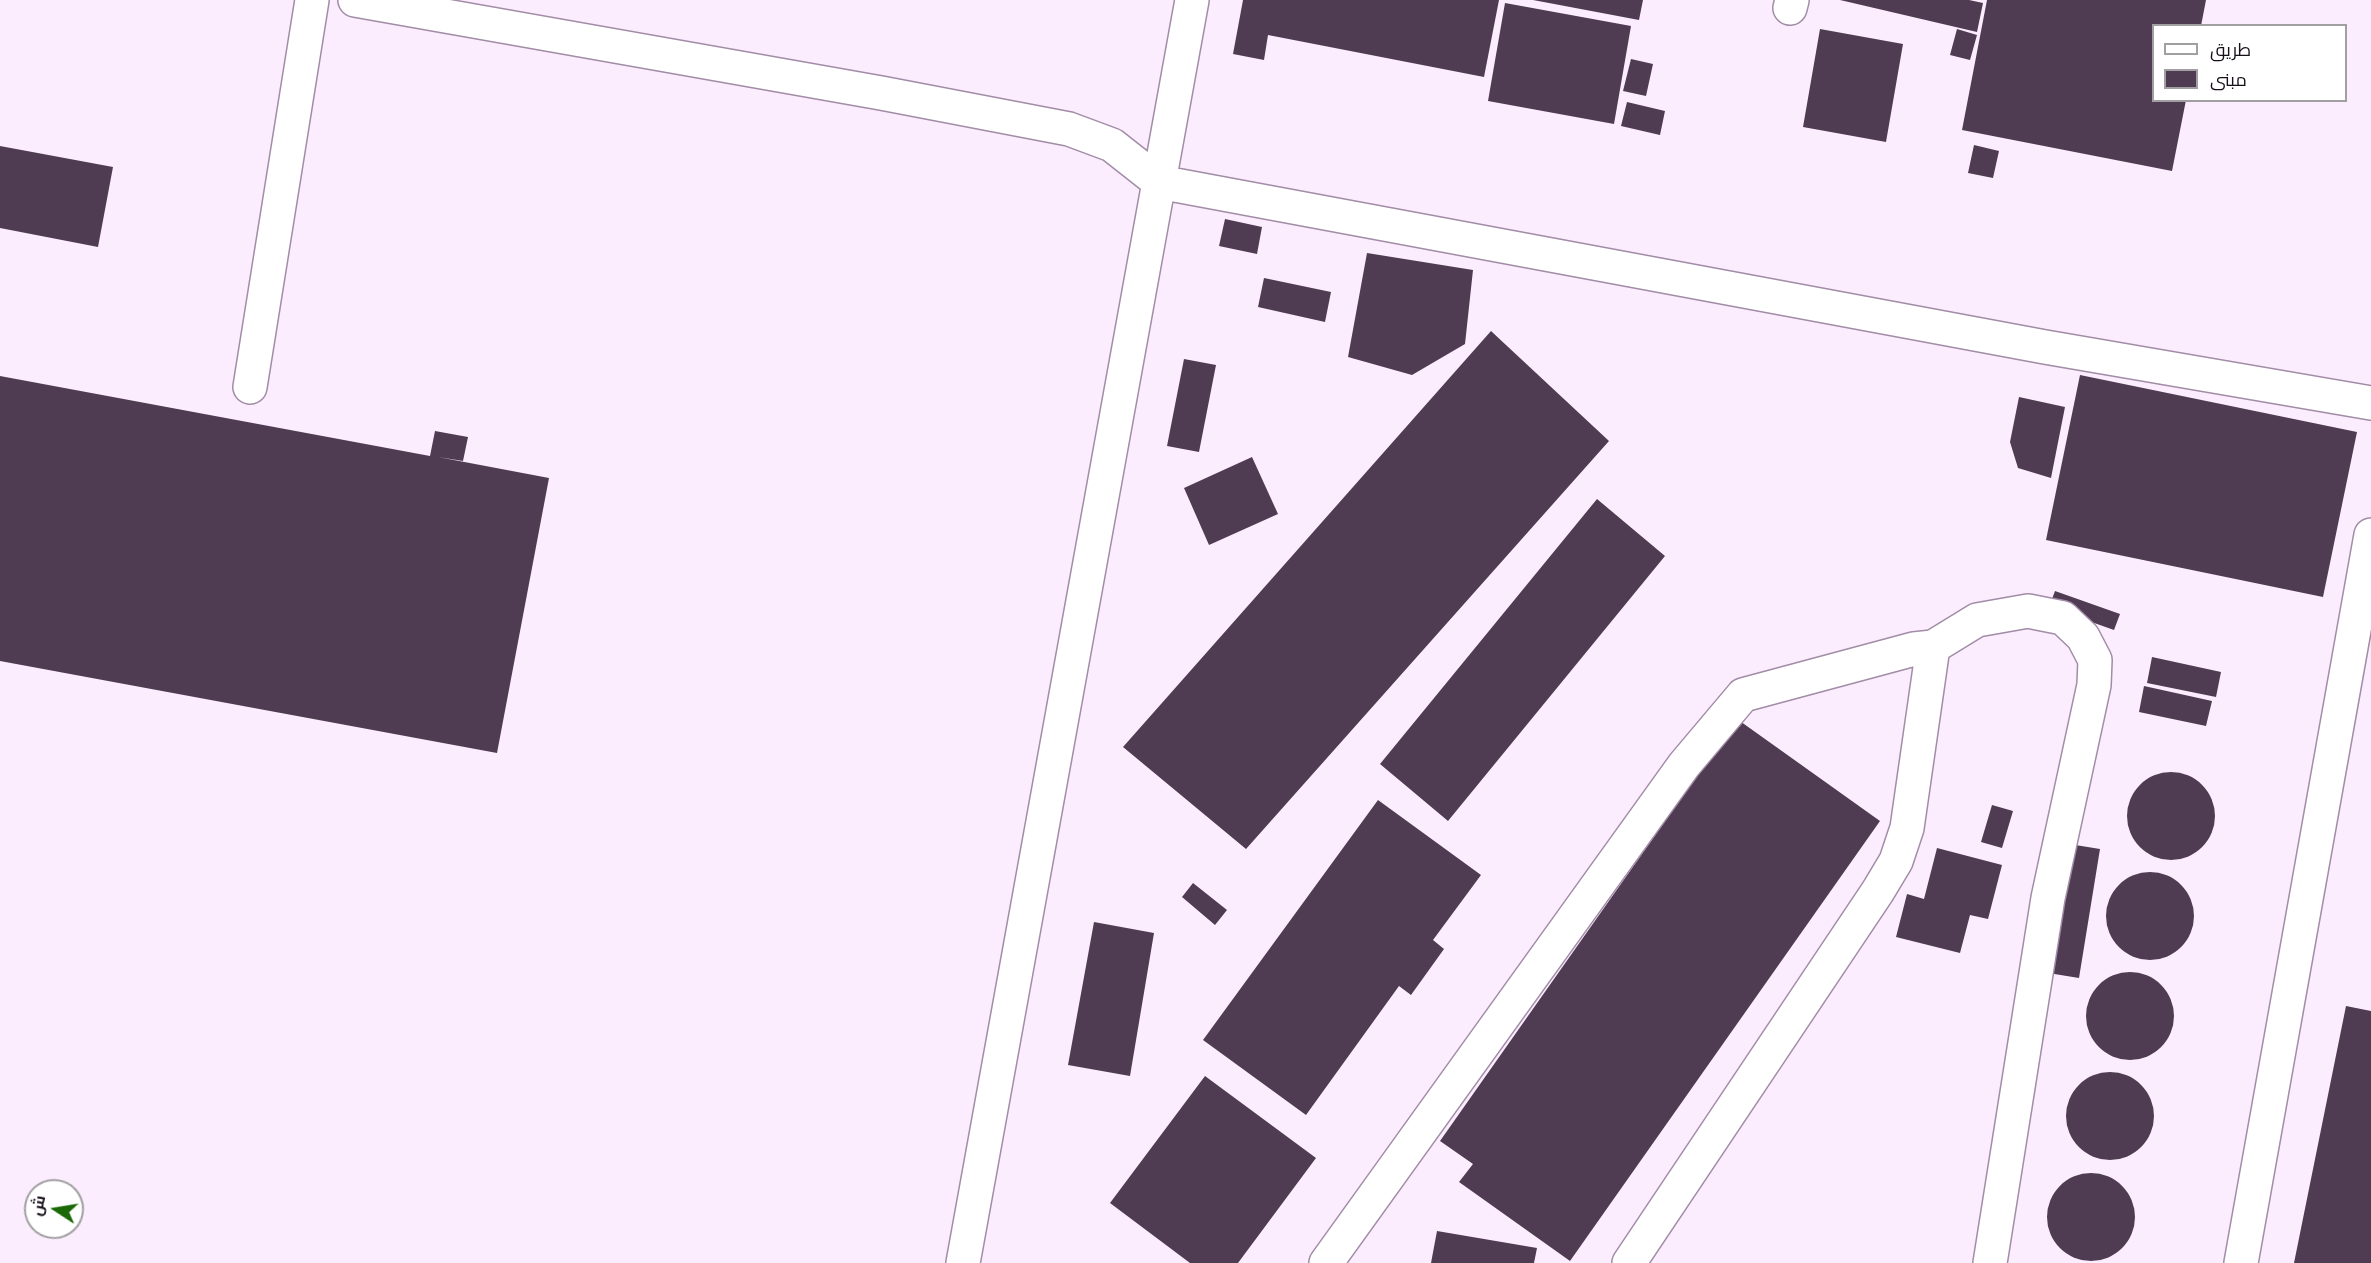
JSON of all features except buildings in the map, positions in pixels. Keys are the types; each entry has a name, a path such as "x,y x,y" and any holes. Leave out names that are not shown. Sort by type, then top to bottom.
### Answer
{"lane":[{"path":"250,387 312,0"},
{"path":"360,0 1069,129 1112,145 1159,182 2033,345 2371,403"},
{"path":"963,1263 1192,0"},
{"path":"2241,1263 2371,535"},
{"path":"1326,1263 1684,765 1743,695 1914,650 1934,647 1977,620 2028,611 2063,618 2083,637 2095,660 2094,685 2048,898 1990,1263"},
{"path":"1629,1263 1896,861 1907,828 1934,647"}]}
